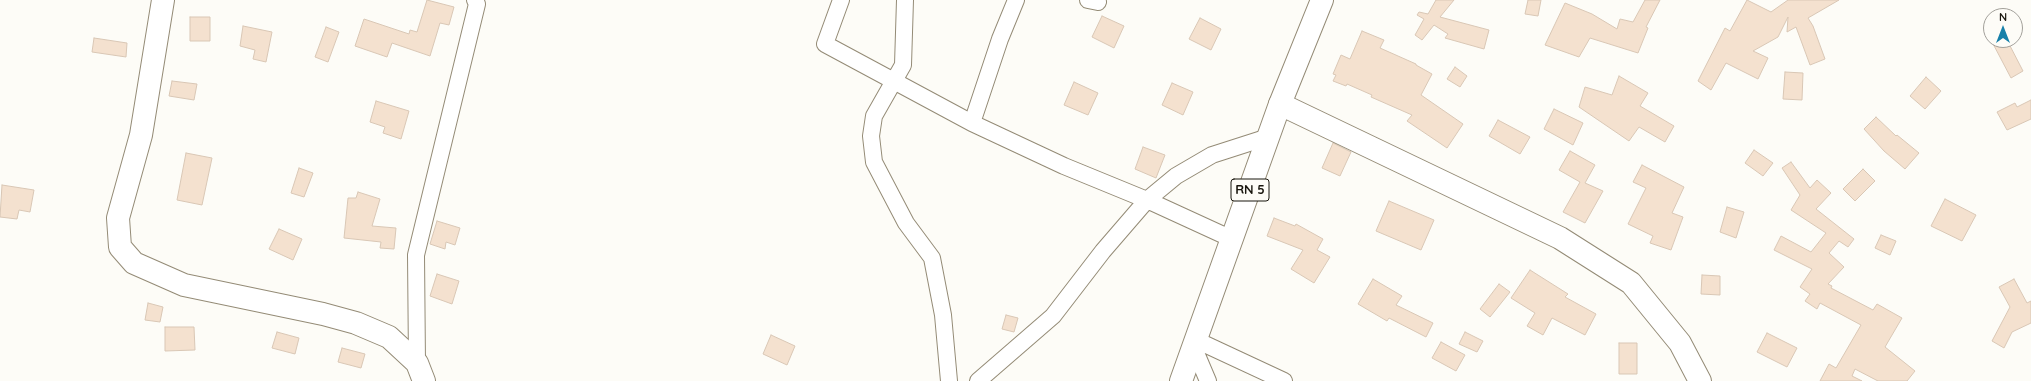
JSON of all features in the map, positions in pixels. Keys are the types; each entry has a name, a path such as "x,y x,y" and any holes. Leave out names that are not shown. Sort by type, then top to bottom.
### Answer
{"street":[{"path":"163,0 141,135 118,218 120,247 134,263 184,285 356,323 389,337 421,372"},
{"path":"421,372 416,255 477,4 475,0"},
{"path":"841,0 826,44 972,123 1064,166 1147,200 1232,239"},
{"path":"905,0 903,65 874,116 871,136 874,162 906,223 932,258 943,315 949,381"},
{"path":"972,123 1000,39 1016,0"},
{"name":"RN 5","path":"1181,381 1280,104 1322,0"},
{"path":"1280,104 1560,238 1631,282 1680,343 1700,381"},
{"path":"978,381 1053,316 1104,251 1147,200 1176,176 1212,155 1268,137"},
{"path":"1195,344 1208,381"},
{"path":"1195,344 1284,381"}],"building":[{"path":"427,0 454,7 449,25 440,23 430,56 392,43 387,57 355,46 364,19 409,34 410,30 417,32"},
{"path":"1436,0 1454,0 1440,17 1489,30 1484,49 1445,38 1448,34 1434,25 1422,40 1415,35 1424,19 1417,15 1419,12 1428,14"},
{"path":"1528,0 1541,0 1538,16 1525,14"},
{"path":"1645,0 1660,0 1646,27 1648,28 1638,53 1590,38 1579,57 1545,45 1565,3 1592,14 1617,29 1620,19 1633,22"},
{"path":"1747,0 1771,12 1788,0 1839,0 1808,18 1813,26 1825,59 1810,65 1796,27 1787,32 1788,17 1778,37 1753,51 1768,58 1758,79 1726,63 1711,90 1698,81 1725,28 1730,31"},
{"path":"1102,16 1124,26 1114,48 1092,37"},
{"path":"190,17 210,17 210,41 190,41"},
{"path":"1200,18 1221,29 1211,50 1189,39"},
{"path":"243,26 272,32 266,62 253,59 255,50 240,46"},
{"path":"326,27 339,32 328,62 315,57"},
{"path":"1362,31 1384,40 1380,48 1416,64 1432,74 1421,95 1463,124 1447,148 1407,121 1412,115 1371,97 1372,95 1347,84 1346,86 1333,81 1336,75 1333,74 1341,55 1350,59"},
{"path":"94,38 127,43 126,57 92,52"},
{"path":"1995,48 2011,48 2023,71 2011,78"},
{"path":"1455,67 1467,76 1460,87 1447,79"},
{"path":"1785,72 1803,73 1802,100 1783,99"},
{"path":"1619,76 1648,93 1640,106 1674,126 1665,142 1639,127 1629,141 1579,107 1585,87 1612,95"},
{"path":"1926,77 1941,91 1925,109 1910,96"},
{"path":"172,81 197,84 194,100 169,96"},
{"path":"1074,82 1098,93 1088,115 1064,105"},
{"path":"1172,83 1193,92 1183,115 1162,105"},
{"path":"2031,100 2031,119 2007,130 1997,112 2015,103 2017,107"},
{"path":"376,101 409,111 401,139 383,133 385,127 370,122"},
{"path":"1554,109 1583,123 1573,145 1544,129"},
{"path":"1876,117 1896,136 1897,135 1919,153 1905,169 1884,151 1864,129"},
{"path":"1498,120 1530,137 1520,154 1489,136"},
{"path":"1333,143 1351,152 1340,176 1322,168"},
{"path":"1143,147 1165,155 1156,178 1135,169"},
{"path":"1754,150 1773,163 1763,176 1745,163"},
{"path":"1570,151 1595,165 1585,183 1603,191 1585,223 1563,212 1580,182 1559,170"},
{"path":"186,153 212,158 202,205 177,200"},
{"path":"1791,162 1810,188 1817,180 1831,193 1816,209 1854,239 1848,247 1839,241 1829,253 1844,267 1828,284 1832,286 1831,288 1873,310 1877,304 1902,318 1885,347 1915,371 1907,381 1878,381 1855,369 1852,376 1862,381 1820,381 1829,364 1836,368 1861,325 1820,303 1817,309 1805,301 1810,294 1800,287 1812,269 1774,250 1781,236 1811,252 1826,233 1791,210 1800,195 1782,168"},
{"path":"1642,165 1684,187 1672,213 1683,217 1671,250 1650,243 1653,236 1628,224 1646,188 1633,182"},
{"path":"299,168 313,173 304,197 291,193"},
{"path":"1863,169 1875,181 1855,201 1843,189"},
{"path":"2,185 34,190 30,212 19,210 17,219 0,217"},
{"path":"358,192 380,199 372,226 396,228 394,249 380,248 381,242 344,238 348,198 356,198"},
{"path":"1945,199 1976,215 1962,241 1931,226"},
{"path":"1389,201 1434,220 1421,250 1376,231"},
{"path":"1727,207 1744,212 1736,238 1720,232"},
{"path":"1274,218 1295,226 1296,224 1323,239 1317,250 1330,257 1314,283 1291,269 1303,250 1267,236"},
{"path":"437,221 460,228 455,245 446,242 445,249 430,244"},
{"path":"279,229 302,239 293,260 269,249"},
{"path":"1881,235 1896,241 1890,255 1875,248"},
{"path":"1530,270 1568,294 1565,297 1596,314 1585,335 1552,318 1543,335 1527,326 1535,313 1511,298"},
{"path":"437,274 459,281 452,304 430,296"},
{"path":"1702,275 1720,276 1720,295 1701,294"},
{"path":"1373,279 1402,296 1396,305 1433,323 1426,337 1389,318 1387,321 1358,304"},
{"path":"2014,279 2027,303 2031,301 2031,323 2012,332 2004,348 1992,341 2010,307 1999,287"},
{"path":"1499,284 1510,292 1490,317 1480,309"},
{"path":"148,303 163,307 160,322 145,320"},
{"path":"1006,315 1018,318 1014,332 1002,329"},
{"path":"165,327 194,327 195,350 165,351"},
{"path":"277,332 299,338 295,354 272,348"},
{"path":"1465,332 1483,341 1477,352 1459,344"},
{"path":"1767,333 1797,348 1787,367 1757,352"},
{"path":"771,335 795,346 787,365 763,354"},
{"path":"1441,342 1465,355 1456,371 1432,358"},
{"path":"1619,343 1637,343 1637,374 1619,374"},
{"path":"342,348 365,354 361,368 338,362"}]}
